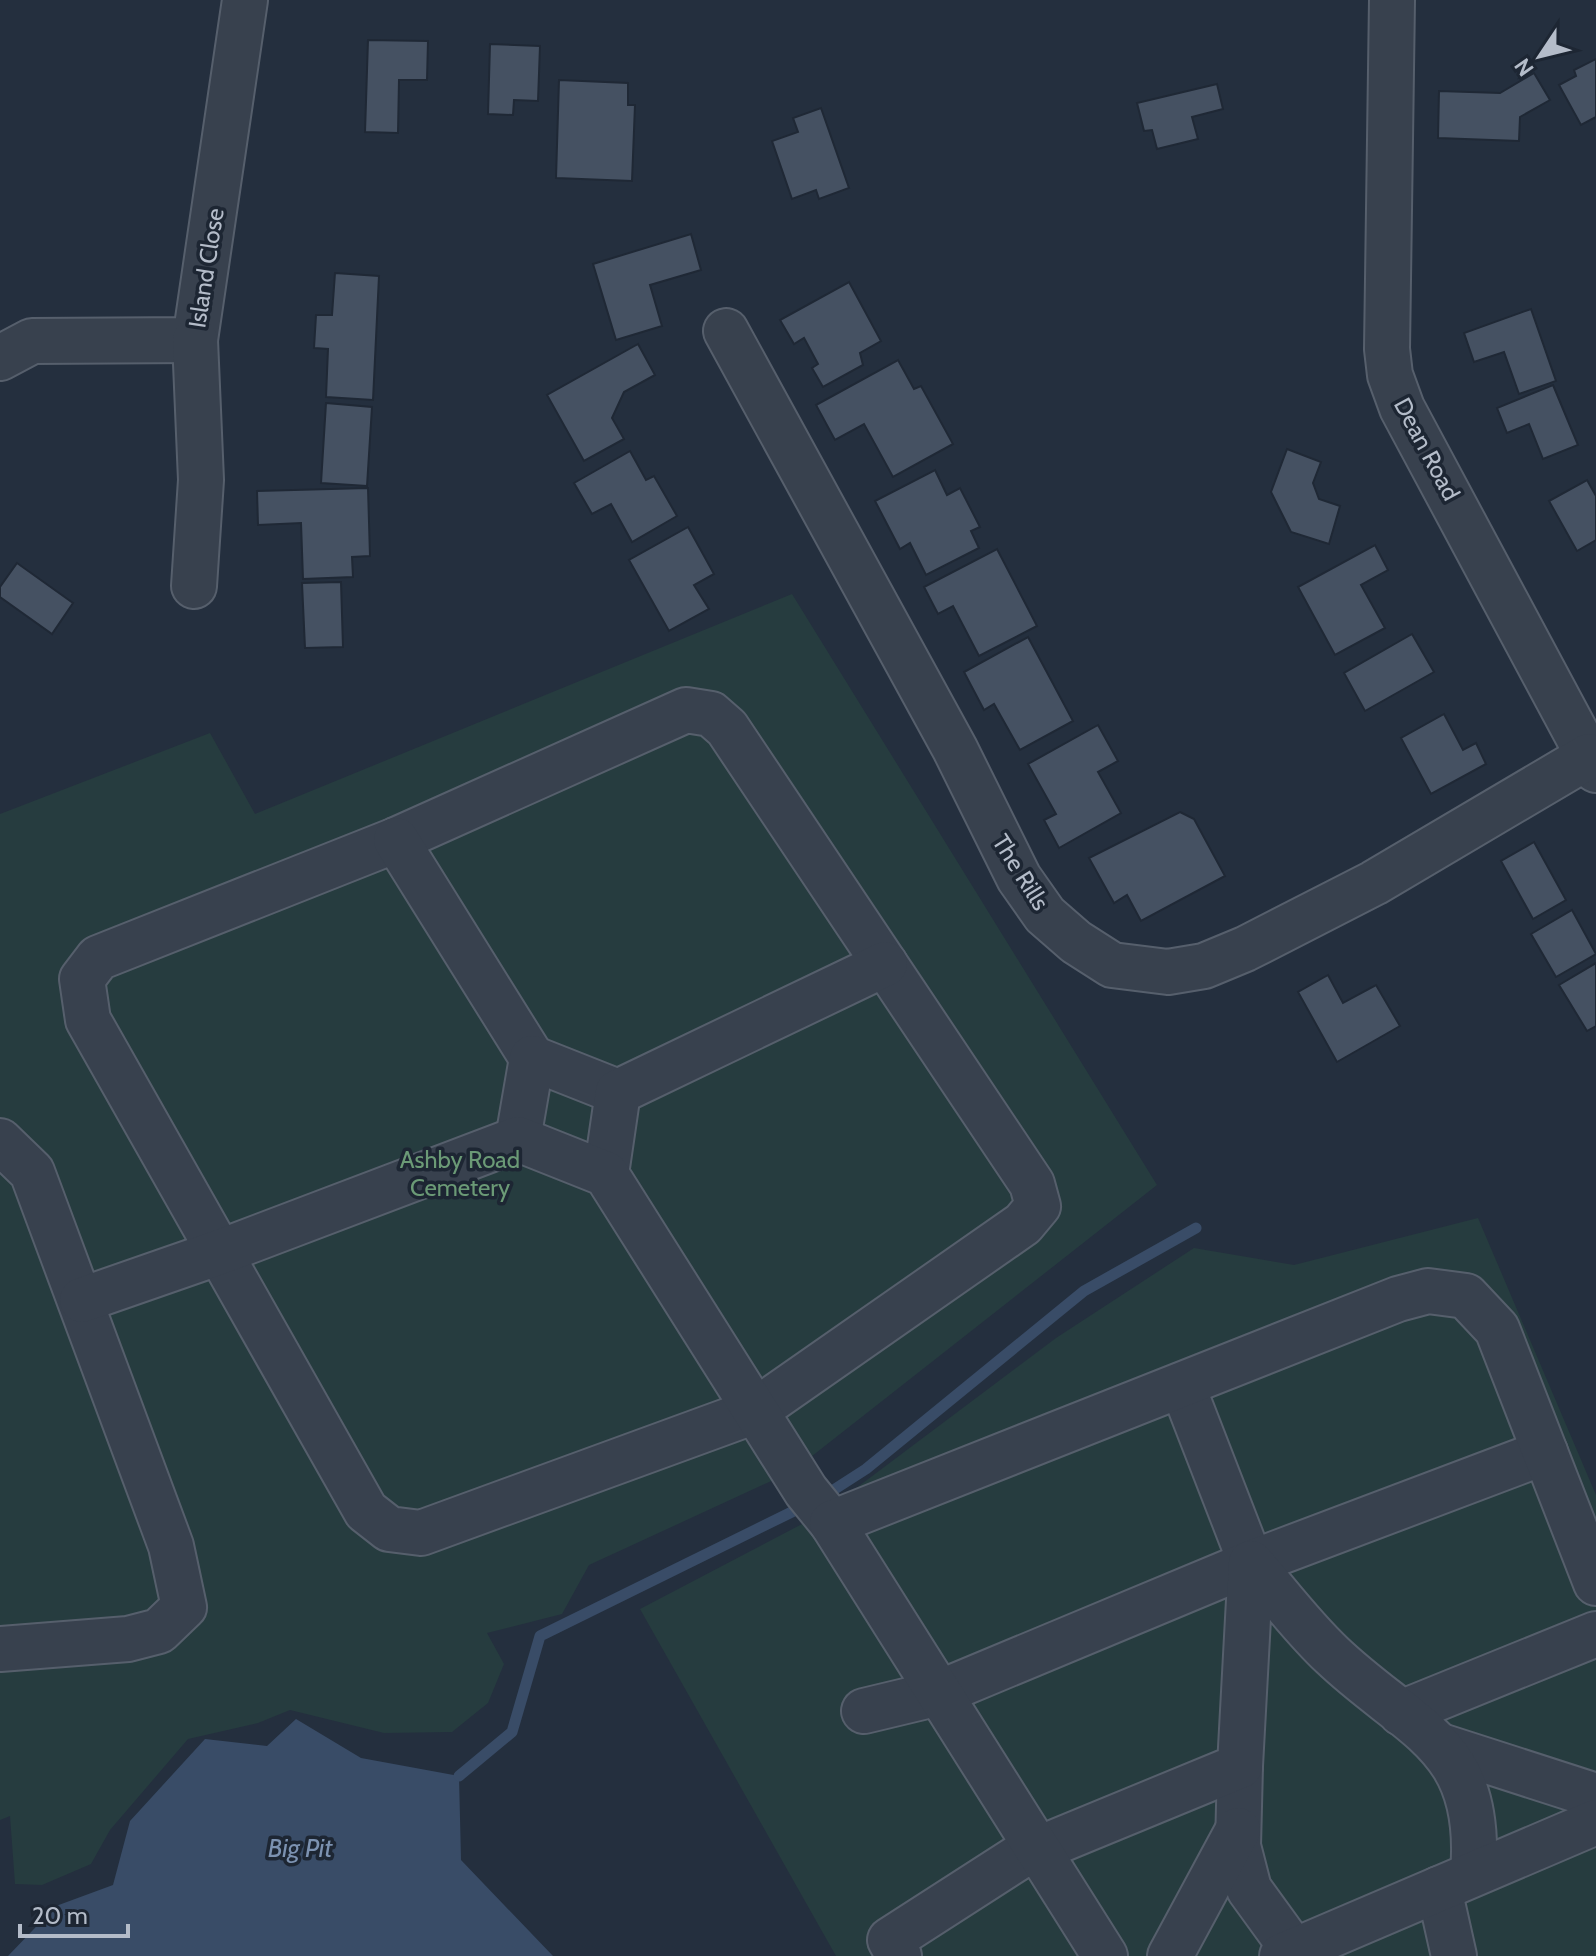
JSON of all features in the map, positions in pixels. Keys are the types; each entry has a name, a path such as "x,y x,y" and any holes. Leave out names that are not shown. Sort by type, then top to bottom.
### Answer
{"street":[{"name":"Island Close","path":"0,358 32,341 195,340 245,0"},
{"name":"Dean Road","path":"1392,0 1387,314 1390,375 1402,408 1592,763"},
{"name":"The Rills","path":"726,331 955,749 1019,878 1045,915 1076,942 1112,965 1168,972 1204,966 1245,949 1374,883 1592,763"},
{"path":"194,586 201,480 195,340"},
{"path":"686,710 711,714 727,728 885,964 1032,1184 1038,1206 1023,1224 755,1411 421,1533 389,1529 366,1511 88,1020 82,979 98,958 396,840 686,710"},
{"path":"396,840 532,1058 618,1092 885,964"},
{"path":"518,1139 532,1058"},
{"path":"606,1174 618,1092"},
{"path":"82,1300 220,1252 518,1139 606,1174 1105,1956"},
{"path":"0,1141 32,1172 171,1546 184,1607 159,1631 128,1639 0,1649"},
{"path":"819,1507 1182,1385 1398,1299 1428,1291 1466,1296 1497,1329 1596,1583"},
{"path":"1182,1385 1251,1563 1331,1655 1444,1747 1596,1796"},
{"path":"864,1711 939,1693 1251,1563 1545,1452"},
{"path":"1251,1563 1238,1846 1249,1889 1288,1954 1596,1822"},
{"path":"1401,1713 1596,1634"},
{"path":"1444,1747 1465,1784 1476,1838 1456,1881 1454,1956"},
{"path":"899,1956 890,1940 1019,1857 1240,1766"},
{"path":"1170,1956 1238,1830"}],"green space":[{"name":"Ashby Road Cemetery","path":"792,594 1157,1185 793,1471 589,1565 562,1614 487,1633 504,1664 488,1703 452,1732 384,1733 290,1710 258,1723 188,1739 110,1830 91,1864 42,1885 15,1884 10,1816 0,1820 0,814 210,733 255,814"},
{"path":"1478,1218 1596,1495 1596,1956 836,1956 640,1609 823,1513 1056,1338 1194,1248 1294,1265"}],"water":[{"name":"Big Pit","path":"296,1719 361,1758 459,1776 461,1860 553,1956 8,1956 56,1906 113,1885 130,1821 205,1739 267,1746"}],"building":[{"path":"368,40 428,41 427,80 399,80 398,133 365,132"},
{"path":"490,44 540,46 538,101 514,100 513,115 488,114"},
{"path":"1596,59 1596,117 1581,125 1559,85 1576,76 1574,70"},
{"path":"1534,73 1550,100 1520,117 1519,141 1438,138 1439,91 1500,93"},
{"path":"559,80 628,83 628,105 635,105 632,181 556,178"},
{"path":"1217,84 1223,109 1192,117 1198,139 1157,149 1152,130 1144,131 1137,103"},
{"path":"821,108 849,188 819,199 816,190 792,199 772,141 798,132 793,118"},
{"path":"691,234 701,270 650,285 662,326 616,340 593,264"},
{"path":"335,273 379,276 373,400 326,397 328,349 314,348 316,315 332,315"},
{"path":"849,282 881,341 860,353 863,365 823,387 812,368 818,364 804,338 794,344 780,320"},
{"path":"1531,309 1556,381 1519,394 1504,352 1474,362 1464,333"},
{"path":"638,344 655,375 624,392 612,418 624,439 584,461 547,395"},
{"path":"898,360 914,389 921,386 953,444 893,477 864,424 835,440 816,405"},
{"path":"1553,385 1578,445 1543,459 1529,424 1507,433 1497,408"},
{"path":"326,403 372,407 367,486 321,483"},
{"path":"1287,449 1321,462 1313,483 1319,499 1340,506 1329,544 1291,532 1271,492"},
{"path":"630,451 646,480 654,476 677,516 632,542 611,504 592,514 574,483"},
{"path":"935,470 947,495 960,488 980,527 971,531 979,548 926,575 910,543 900,549 875,501"},
{"path":"1587,480 1596,496 1596,540 1577,551 1549,501"},
{"path":"368,488 370,556 352,557 353,577 303,579 301,523 258,525 257,491"},
{"path":"688,527 714,574 694,585 709,609 669,631 629,560"},
{"path":"1375,545 1388,570 1361,585 1385,628 1335,655 1298,587"},
{"path":"997,549 1037,626 979,656 953,606 938,614 924,587"},
{"path":"17,563 73,603 52,634 0,597 0,587"},
{"path":"341,582 343,647 305,648 302,583"},
{"path":"1412,634 1434,672 1365,711 1344,673"},
{"path":"1028,637 1073,721 1020,750 994,704 984,710 964,672"},
{"path":"1444,714 1463,750 1476,743 1486,764 1431,794 1401,738"},
{"path":"1098,725 1118,761 1098,772 1121,813 1059,848 1044,820 1056,814 1028,764"},
{"path":"1180,812 1194,819 1225,876 1141,921 1127,895 1114,903 1089,858"},
{"path":"1534,842 1566,900 1533,919 1501,861"},
{"path":"1572,910 1596,954 1556,977 1531,934"},
{"path":"1596,963 1596,1026 1587,1031 1559,985"},
{"path":"1328,975 1343,1003 1376,985 1400,1026 1337,1062 1298,992"}],"waterway":[{"path":"821,1498 866,1469 1084,1291 1196,1228"},
{"path":"459,1776 512,1732 540,1636 806,1505"}]}
